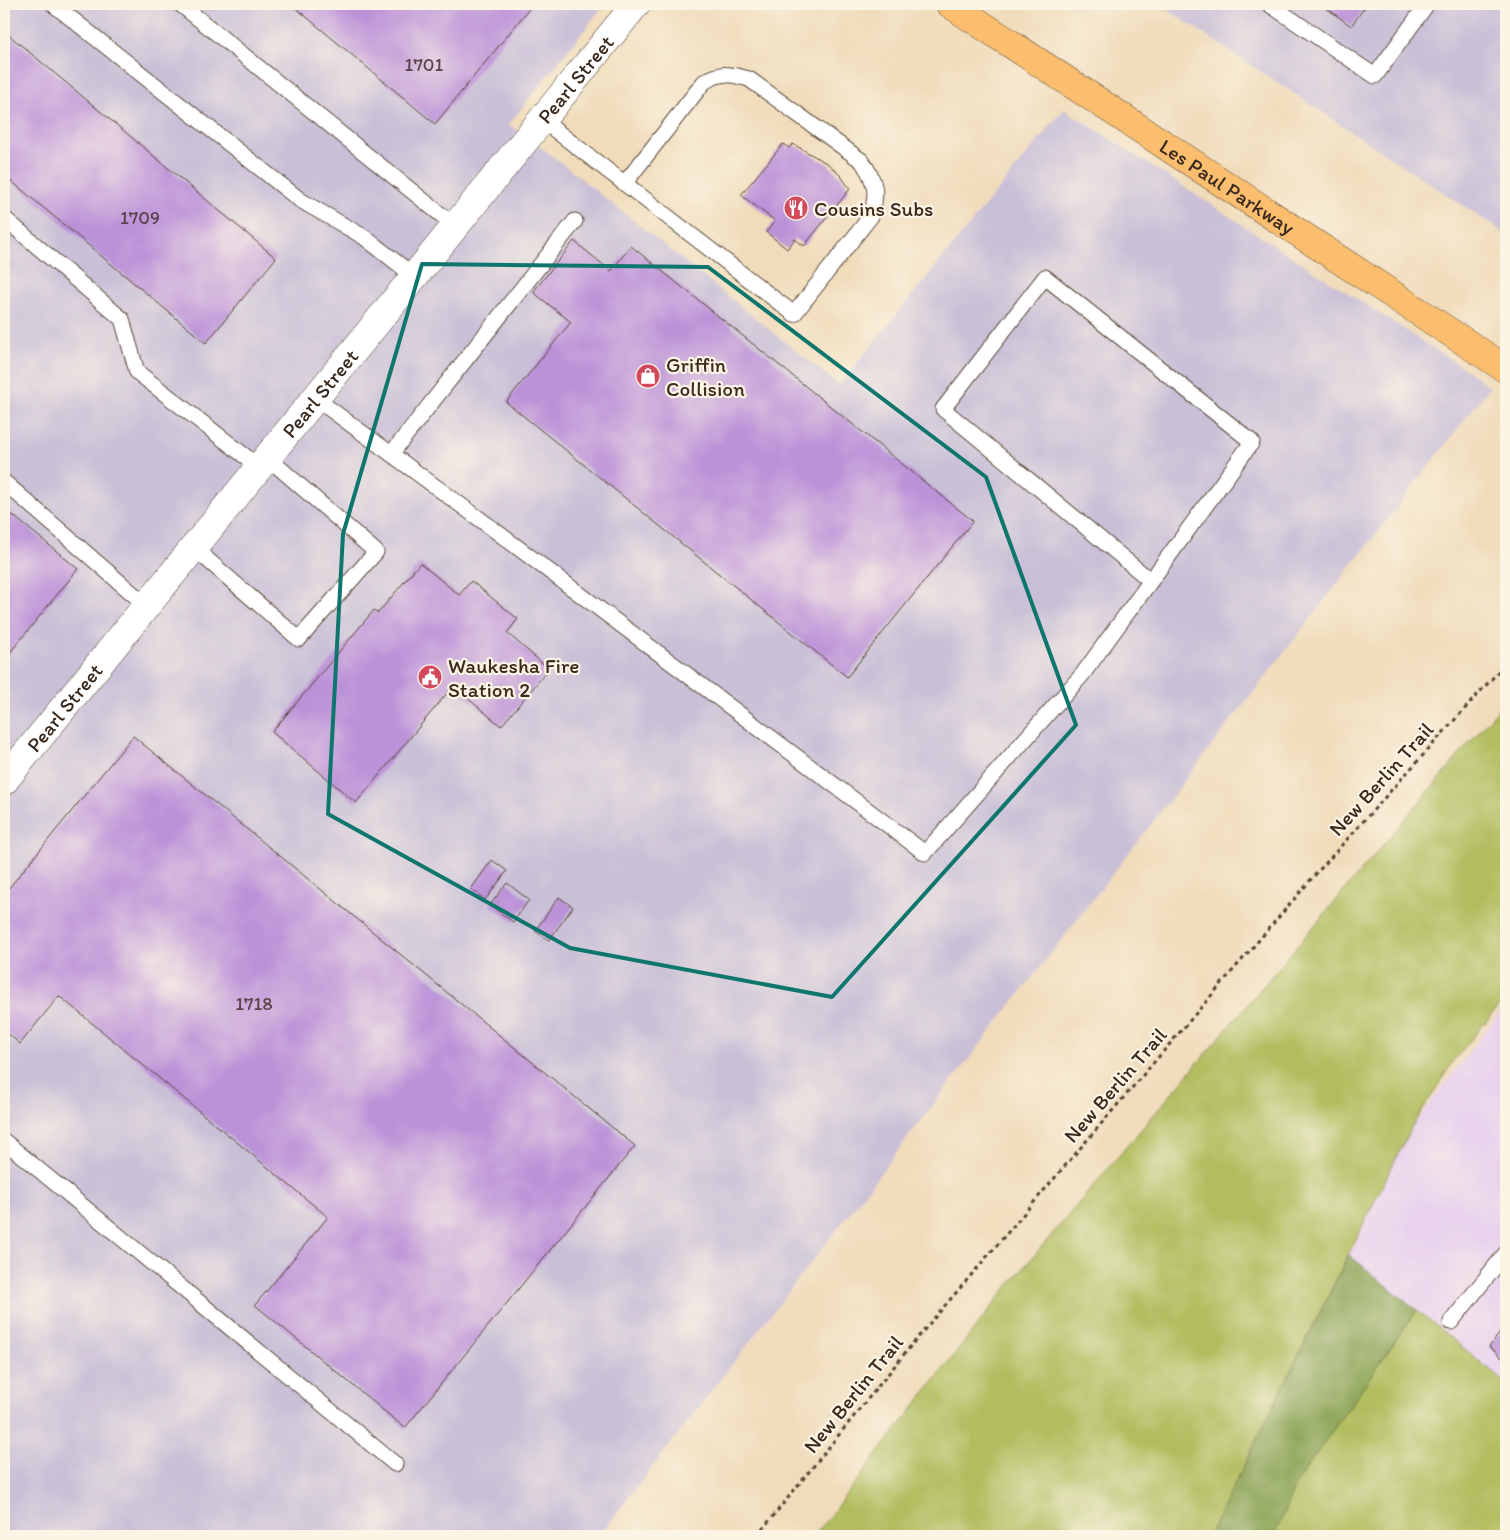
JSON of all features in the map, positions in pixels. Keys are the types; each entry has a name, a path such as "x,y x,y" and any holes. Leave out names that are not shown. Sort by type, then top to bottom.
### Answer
{"main road":[{"name":"Les Paul Parkway","path":"950,4 1506,369"}],"street":[{"name":"Pearl Street","path":"4,782 636,4"}],"lane":[{"path":"53,4 300,200 364,236 414,276"},
{"path":"180,4 455,226"},
{"path":"1269,4 1375,76 1427,4"},
{"path":"542,120 794,314 871,216 876,198 873,178 862,161 749,79 726,74 715,76 704,82 625,183"},
{"path":"4,218 122,319 137,372 263,462 376,552 299,640 194,548"},
{"path":"391,454 574,221"},
{"path":"315,398 925,853 1082,675 1151,581 1252,442 1046,277 943,409 1151,581"},
{"path":"4,482 147,606"},
{"path":"4,1141 395,1464"},
{"path":"1451,1322 1506,1253"}],"path":[{"name":"New Berlin Trail","path":"757,1536 918,1338 1314,876 1506,663"}],"highlighted area":[{"path":"422,264 708,267 986,477 1076,725 832,997 570,948 328,814 343,534"}],"shaded area":[{"path":"4,4 605,4 509,124 550,154 839,385 1064,109 1490,387 599,1536 4,1536"},
{"path":"1159,4 1506,4 1506,234"},
{"path":"1506,1004 1506,1383 1349,1255 1411,1128"}],"green space":[{"path":"1506,700 1506,997 1454,1060 1411,1128 1209,1536 814,1536 1004,1291"},
{"path":"1349,1255 1417,1310 1297,1481 1274,1536 1209,1536"},
{"path":"1417,1310 1506,1383 1506,1536 1274,1536 1297,1481"}],"building":[{"path":"291,4 533,4 435,124"},
{"path":"1321,4 1367,4 1351,26"},
{"path":"4,31 276,258 206,343 4,175"},
{"name":"Cousins Subs","path":"783,144 789,148 793,144 828,164 841,176 850,189 804,246 795,239 787,249 766,232 775,221 741,195"},
{"path":"574,241 611,271 631,246 973,521 847,677 506,402 571,322 533,292"},
{"path":"4,508 78,569 4,660"},
{"name":"Waukesha Fire Station 2","path":"420,563 459,595 471,581 518,619 507,633 549,669 501,726 453,686 356,803 272,732 374,610 378,613"},
{"path":"133,736 635,1146 405,1428 255,1305 328,1217 59,996 20,1044 4,1030 4,894"},
{"path":"492,860 507,871 485,900 471,889"},
{"path":"507,883 529,900 513,922 490,905"},
{"path":"559,897 573,907 549,940 535,931"},
{"path":"1506,1325 1506,1361 1489,1347"}],"place":[{"name":"Cousins Subs","path":"796,208"},
{"name":"Griffin Collision","path":"648,376"},
{"name":"Waukesha Fire Station 2","path":"430,677"}]}
